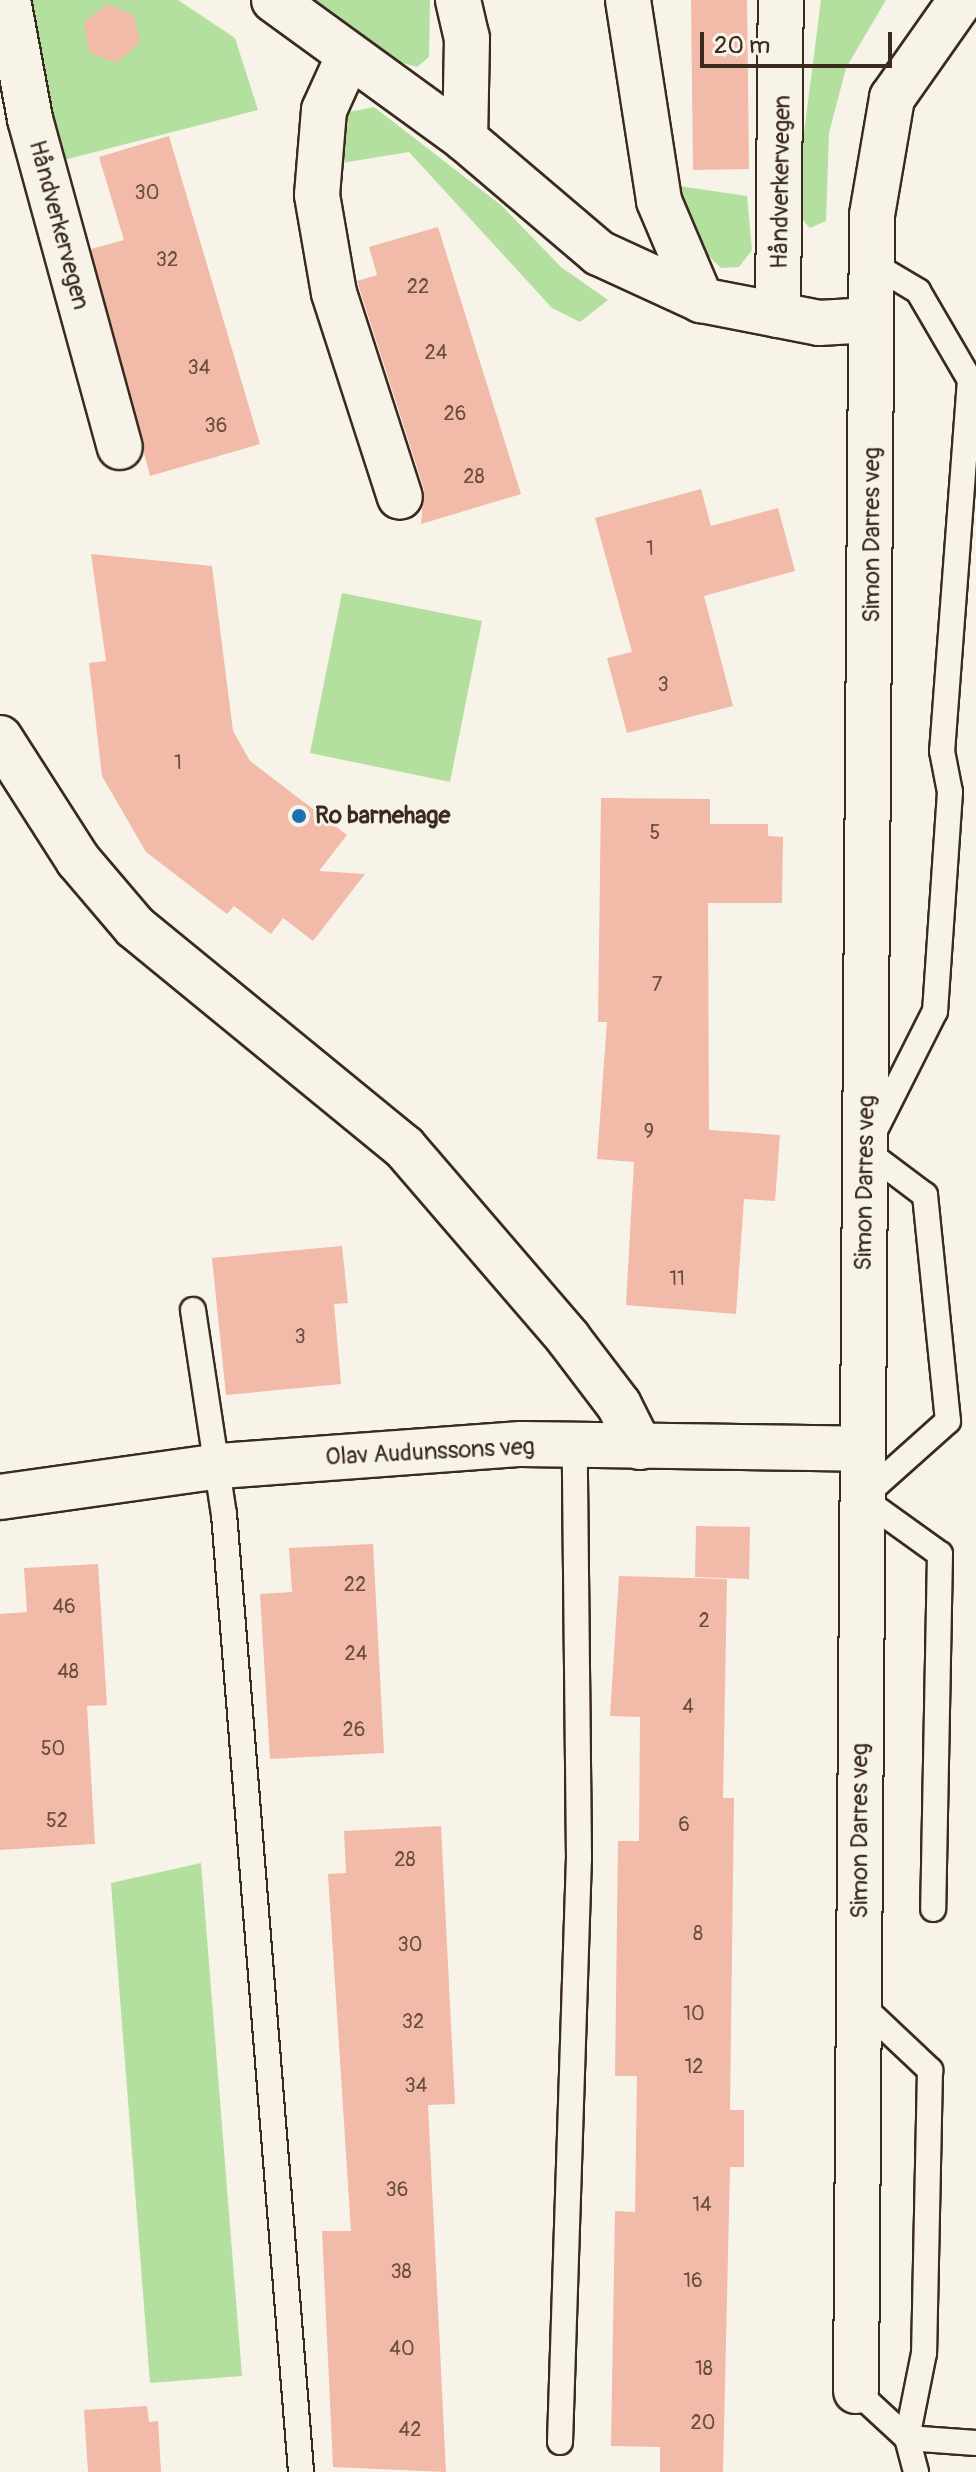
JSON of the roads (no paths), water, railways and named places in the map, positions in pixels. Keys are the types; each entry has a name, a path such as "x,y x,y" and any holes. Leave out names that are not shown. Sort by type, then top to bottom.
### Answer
{"street":[{"name":"Håndverkervegen","path":"8,0 30,119 120,447"},
{"path":"274,0 465,139 599,253 701,300 778,315 871,320"},
{"path":"458,0 467,38 465,139"},
{"path":"628,0 659,201 701,300"},
{"name":"Håndverkervegen","path":"778,315 781,0"},
{"name":"Simon Darres veg","path":"856,2391 872,215 892,98 961,0"},
{"path":"349,55 324,110 317,195 334,293 400,497"},
{"path":"0,738 78,860 135,927 404,1147 568,1338 619,1405 640,1447"},
{"name":"Olav Audunssons veg","path":"0,1497 220,1466 575,1446 863,1449"}],"lane":[{"path":"871,263 918,291 970,380 942,751 950,792 935,1011 865,1150 925,1195 948,1421 862,1498 940,1554 933,1909"},
{"path":"193,1310 220,1466 301,2472"},
{"path":"560,2442 579,1874 575,1446"},
{"path":"859,2003 930,2070 924,2353 907,2438 916,2472"},
{"path":"856,2391 907,2438 976,2443"}],"place":[{"name":"Ro barnehage","path":"299,816"}]}
